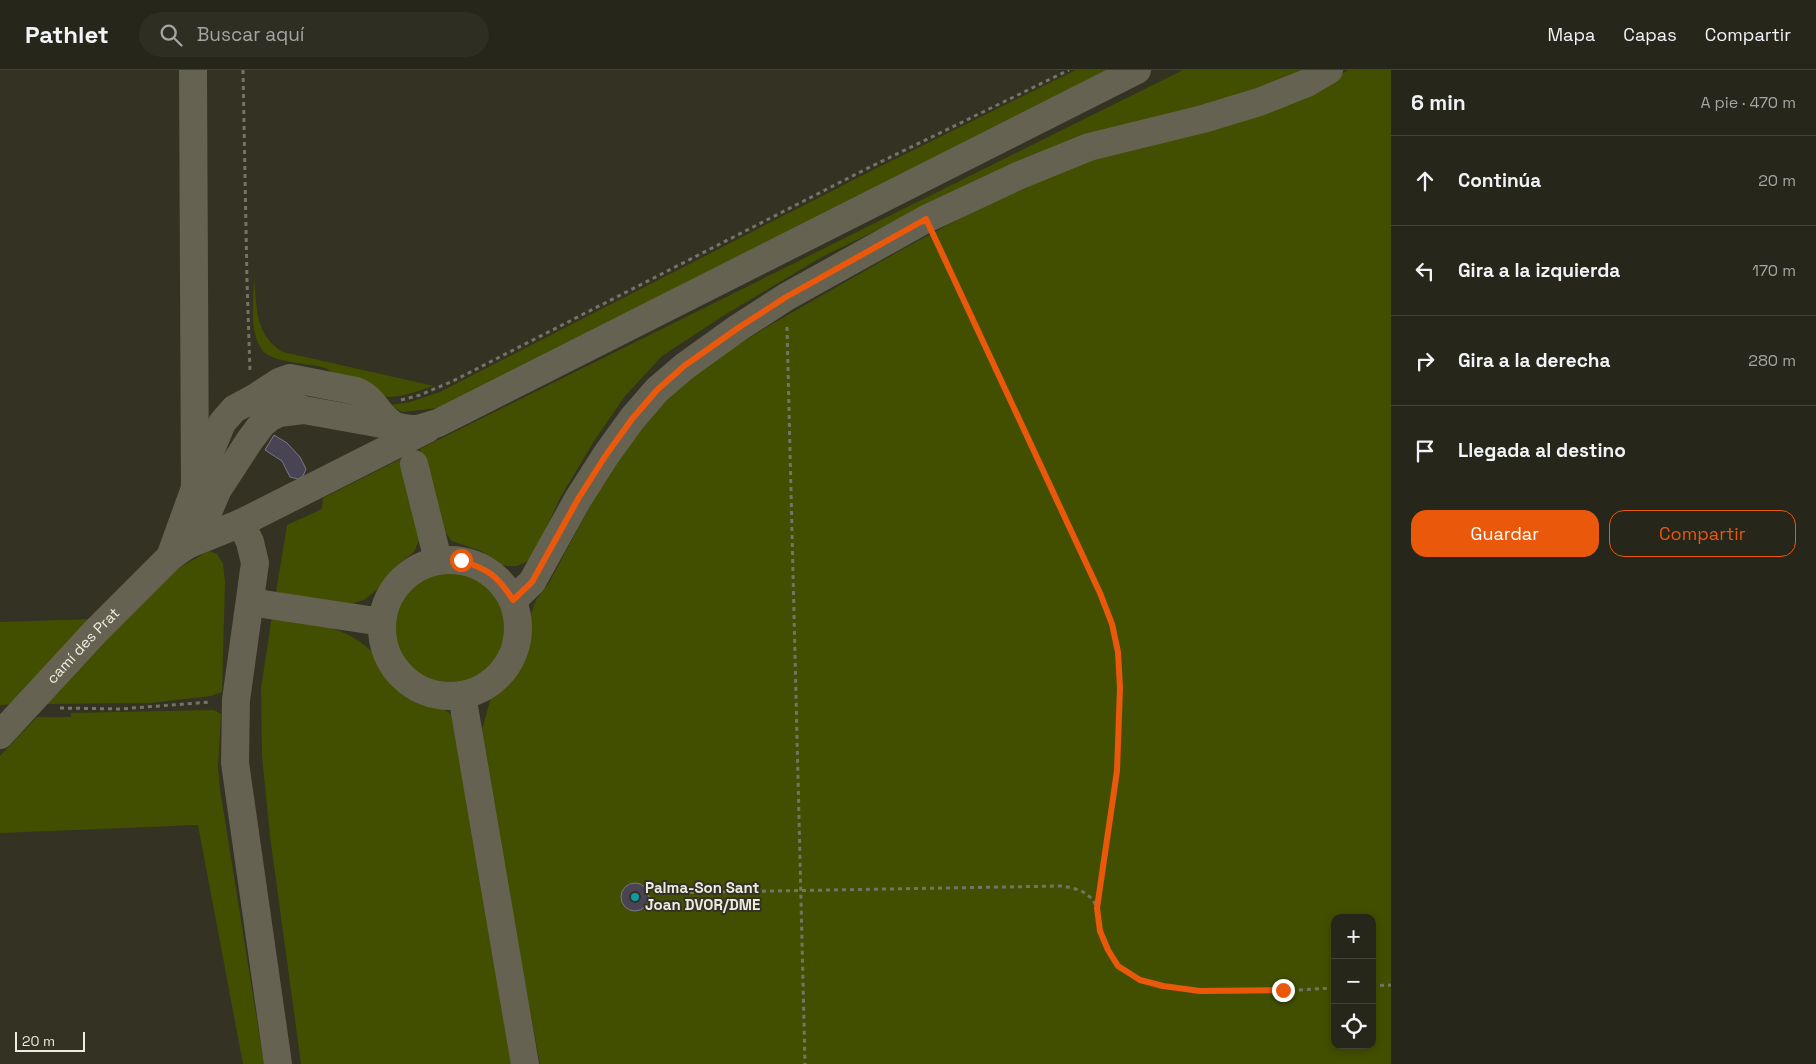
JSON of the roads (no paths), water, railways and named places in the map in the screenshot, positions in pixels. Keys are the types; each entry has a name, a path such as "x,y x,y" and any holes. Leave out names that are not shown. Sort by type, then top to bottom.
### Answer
{"street":[{"path":"193,70 195,488"},
{"path":"178,551 241,523 1137,70"},
{"path":"513,600 532,582 578,499 632,419 657,390 684,366 738,328 786,297 926,219 1020,175 1089,147 1203,119 1259,102 1307,83 1329,70"},
{"path":"178,551 195,488 222,423 234,409 285,379 296,378 364,394 376,406 384,420 397,427"},
{"path":"253,399 271,399 286,402 304,410 397,427 418,429 438,423"},
{"name":"camí des Prat","path":"0,735 95,632 202,526 218,489 262,424 279,413 304,410"},
{"path":"414,464 438,560"},
{"path":"241,523 250,542 256,563 236,700 235,763 278,1064"},
{"path":"438,560 461,560 483,568 501,582 513,600 518,628 517,643 509,663 495,680 476,691 454,696 433,694 412,685 395,669 384,649 382,622 386,602 398,583 416,568 438,560"},
{"path":"250,602 382,622"},
{"path":"462,695 525,1064"}],"place":[{"name":"Palma-Son Sant Joan DVOR/DME","path":"635,897"}]}
